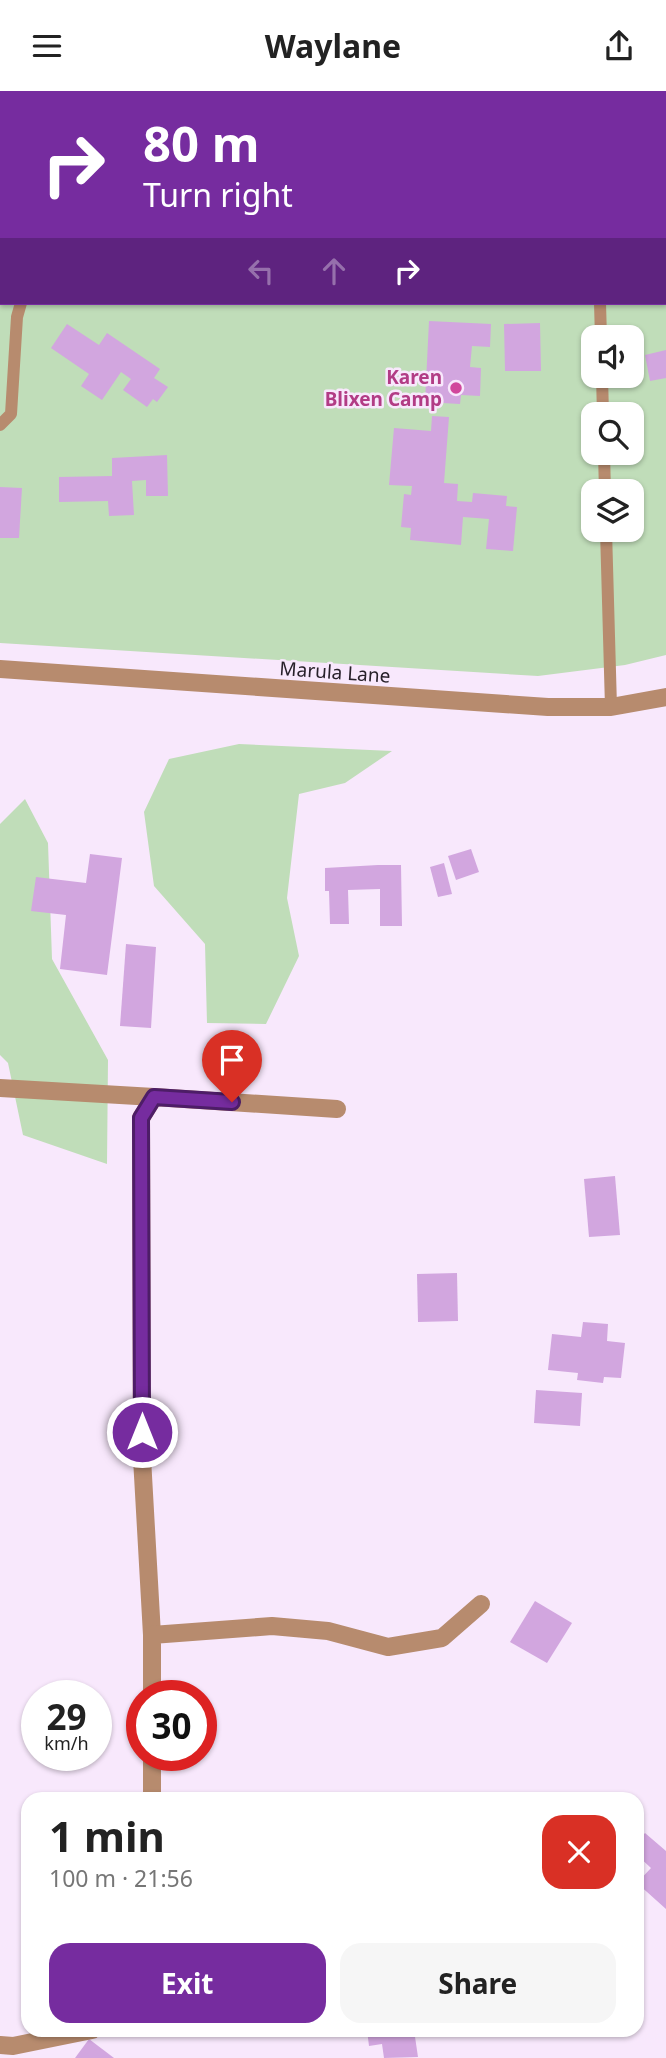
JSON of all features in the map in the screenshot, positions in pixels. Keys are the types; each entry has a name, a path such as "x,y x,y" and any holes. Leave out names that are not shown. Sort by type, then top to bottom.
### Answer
{"street":[{"name":"Marula Lane","path":"0,669 548,708 611,707 666,697"},
{"path":"0,1088 337,1109"},
{"path":"152,1680 142,1458 141,1118 154,1097"},
{"path":"152,1635 272,1626 328,1631 388,1647 442,1638 481,1604"},
{"path":"152,1771 152,1792"},
{"path":"0,2045 13,2046 57,2037"}],"lane":[{"path":"0,425 11,414 17,317 20,305"},
{"path":"600,305 601,325"},
{"path":"606,542 611,707"}],"green space":[{"path":"0,305 666,305 666,655 625,665 538,676 0,643"},
{"path":"239,744 392,751 345,783 299,794 287,898 299,956 266,1024 207,1023 205,944 154,886 144,812 169,759"},
{"path":"25,799 48,843 52,959 108,1060 107,1164 23,1135 8,1063 0,1055 0,824"}],"building":[{"path":"429,321 491,324 490,347 472,346 470,367 481,368 480,396 461,395 460,404 425,402"},
{"path":"540,323 541,371 505,371 504,324"},
{"path":"67,324 99,345 107,333 160,369 154,378 168,387 157,402 153,399 147,407 123,390 131,379 121,372 102,400 81,386 89,374 51,348"},
{"path":"666,350 666,378 650,381 645,355"},
{"path":"432,416 449,417 444,483 458,484 457,501 472,502 473,493 507,496 506,506 517,507 513,551 486,549 489,519 463,517 461,545 410,540 411,528 401,527 404,494 411,495 412,486 389,485 394,428 431,431"},
{"path":"167,455 168,496 146,496 146,480 132,481 134,515 109,516 108,501 59,502 59,477 112,476 112,458"},
{"path":"0,487 22,488 19,538 0,538"},
{"path":"471,849 479,872 456,880 448,856"},
{"path":"90,854 122,858 107,975 60,969 66,915 31,911 36,877 86,883"},
{"path":"444,863 452,894 438,897 430,867"},
{"path":"401,865 402,926 380,926 380,889 348,890 349,924 330,924 325,868"},
{"path":"126,944 156,947 151,1028 120,1026"},
{"path":"615,1176 620,1235 589,1237 584,1179"},
{"path":"457,1273 458,1321 418,1322 417,1274"},
{"path":"583,1322 608,1324 607,1341 625,1343 621,1378 604,1377 603,1383 577,1380 578,1373 548,1370 552,1334 581,1337"},
{"path":"536,1390 582,1393 580,1426 534,1423"},
{"path":"535,1601 572,1623 547,1663 510,1642"},
{"path":"644,1834 666,1851 666,1909 644,1889 644,1876 651,1868 644,1862"},
{"path":"368,2037 415,2037 418,2057 384,2058 382,2044 369,2046"},
{"path":"89,2039 114,2058 75,2058"}],"place":[{"name":"Karen Blixen Camp","path":"456,388"}],"route":[{"path":"142,1432 141,1118 154,1097 232,1102"}]}
